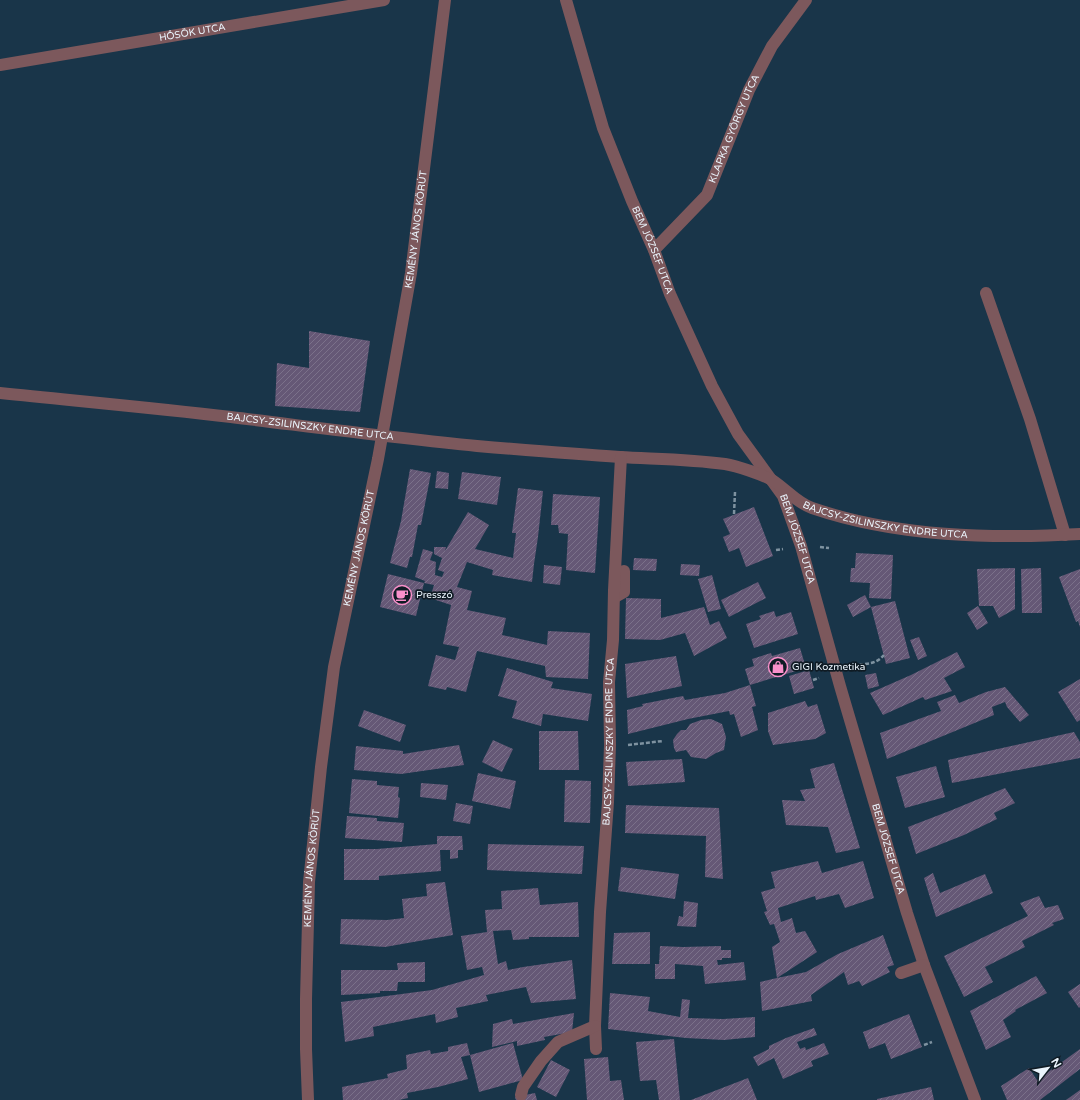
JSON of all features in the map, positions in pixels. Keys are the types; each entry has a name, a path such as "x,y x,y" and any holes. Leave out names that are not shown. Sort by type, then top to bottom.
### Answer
{"street":[{"name":"HŐSÖK UTCA","path":"0,65 384,0"},
{"name":"KEMÉNY JÁNOS KÖRÚT","path":"308,1100 306,999 308,889 321,767 334,667 382,436 411,273 445,0"},
{"name":"BEM JÓZSEF UTCA","path":"566,0 603,128 632,201 654,250 670,294 712,386 738,434 782,496 801,546 840,686 907,913 924,965 975,1100"},
{"name":"KLAPKA GYÖRGY UTCA","path":"654,250 707,195 749,90 772,46 806,0"},
{"path":"986,293 1030,419 1065,535"},
{"name":"BAJCSY-ZSILINSZKY ENDRE UTCA","path":"0,393 230,417 382,436 510,449 672,459 724,464 736,466 771,479 806,506 849,519 910,530 970,535 1042,536 1080,534"},
{"name":"BAJCSY-ZSILINSZKY ENDRE UTCA","path":"596,1049 595,1026 600,912 608,802 610,745 609,682 614,640 615,573 621,457"},
{"path":"901,974 924,965"},
{"path":"521,1095 523,1087 541,1061 558,1042 595,1026"}],"path":[{"path":"734,514 735,492"},
{"path":"859,665 873,663 884,655"},
{"path":"813,680 820,678"},
{"path":"626,745 664,741"},
{"path":"924,1045 932,1042"}],"building":[{"path":"309,331 370,341 360,412 275,406 277,363 309,368"},
{"path":"410,469 431,473 421,525 418,525 412,557 410,557 407,568 390,563 401,521"},
{"path":"437,471 449,473 448,489 435,488"},
{"path":"462,472 501,477 497,505 458,499"},
{"path":"518,488 543,491 532,582 492,575 493,570 467,562 457,587 472,591 467,610 506,618 502,635 547,645 548,631 590,633 588,679 546,677 545,666 477,651 466,692 447,687 446,690 428,686 436,655 455,660 459,647 443,644 451,605 430,598 434,585 424,583 425,581 415,577 423,549 433,552 430,560 436,562 435,575 442,577 444,572 438,570 442,558 434,554 434,547 446,547 445,551 468,512 489,525 475,549 513,558 516,533 512,533"},
{"path":"553,494 600,497 595,573 566,570 568,534 559,533 558,525 551,525"},
{"path":"754,507 773,556 746,567 739,548 729,552 723,537 730,534 723,519"},
{"path":"856,553 893,555 891,599 869,598 870,583 850,582 851,568 855,568"},
{"path":"634,558 657,559 656,571 633,570"},
{"path":"681,564 700,565 699,576 680,575"},
{"path":"544,565 562,567 560,585 543,583"},
{"path":"1015,568 1015,609 999,618 993,606 979,606 977,569"},
{"path":"1041,568 1042,613 1022,613 1021,569"},
{"path":"1080,569 1080,627 1078,621 1076,622 1059,577"},
{"name":"Presszó","path":"388,574 424,583 416,616 380,607"},
{"path":"712,575 721,609 708,612 698,579"},
{"path":"758,582 766,598 729,617 721,600"},
{"path":"865,595 871,607 853,617 847,605"},
{"path":"626,598 661,599 661,618 704,607 710,625 719,621 727,638 694,656 685,633 660,640 625,639"},
{"path":"895,601 910,658 886,664 871,607"},
{"path":"978,606 988,623 977,630 967,613"},
{"path":"774,611 776,617 791,612 798,634 754,648 746,624 761,619 759,616"},
{"path":"919,637 927,656 918,660 910,640"},
{"name":"GIGI Kozmetika","path":"800,648 806,668 750,685 745,669 754,666 752,659 771,653 772,656"},
{"path":"957,652 965,667 944,678 952,691 925,700 923,697 883,715 870,693"},
{"path":"676,656 682,686 627,698 625,664"},
{"path":"507,668 553,682 551,688 592,694 588,721 543,714 541,726 512,718 517,701 498,696"},
{"path":"809,670 814,688 794,694 789,676"},
{"path":"876,673 879,686 868,689 865,675"},
{"path":"1080,679 1080,720 1077,722 1058,692"},
{"path":"750,685 756,706 752,707 758,730 741,737 734,714 730,715 729,711 688,719 628,734 627,710 643,706 642,704 683,696 685,700 725,693"},
{"path":"1005,687 1029,715 1020,722 1007,707 1005,702 992,707 994,715 887,759 880,733 941,711 937,702 955,695 959,703 986,692"},
{"path":"805,701 808,707 817,704 826,733 815,739 773,745 768,731 768,713"},
{"path":"364,710 406,725 400,742 358,726"},
{"path":"711,719 722,724 726,737 724,750 706,759 691,757 686,750 676,752 673,740 681,730 686,730 690,724 701,720"},
{"path":"539,731 578,731 579,770 539,770"},
{"path":"1074,732 1080,742 1080,758 952,783 948,760"},
{"path":"493,740 513,749 502,772 482,762"},
{"path":"459,745 464,765 401,774 354,770 356,746 403,751 403,754"},
{"path":"682,759 685,782 628,786 626,762"},
{"path":"834,763 860,848 836,853 828,827 786,825 782,800 805,801 800,790 815,788 810,769"},
{"path":"936,766 945,797 905,808 896,777"},
{"path":"478,773 516,781 510,809 472,801"},
{"path":"352,779 377,781 377,785 399,787 398,797 400,798 398,818 349,813"},
{"path":"565,780 591,781 590,823 564,822"},
{"path":"421,783 448,785 446,800 420,797"},
{"path":"1005,788 1015,803 994,813 997,819 964,835 916,854 908,827"},
{"path":"456,803 473,806 470,824 453,821"},
{"path":"626,805 719,808 723,879 705,877 706,836 625,833"},
{"path":"347,816 377,818 377,821 404,823 402,842 345,838"},
{"path":"437,836 462,836 463,850 458,850 458,858 450,859 450,850 440,850 441,871 379,876 379,880 344,880 344,849 377,849 437,844"},
{"path":"488,844 584,846 582,874 487,870"},
{"path":"818,861 822,873 863,861 874,898 845,908 839,894 816,900 815,896 778,908 781,922 792,918 796,933 805,931 817,952 777,978 772,947 780,942 774,924 770,925 764,912 767,911 761,892 775,888 771,872"},
{"path":"621,867 679,874 675,899 618,891"},
{"path":"933,873 940,893 985,874 993,893 936,917 924,878"},
{"path":"445,882 453,935 385,947 340,944 341,919 387,920 404,918 402,899 427,896 426,884"},
{"path":"538,888 540,905 578,902 579,937 529,937 529,939 513,940 511,930 493,931 498,964 506,961 508,970 572,960 576,999 531,1003 526,987 486,995 488,1001 456,1008 458,1017 436,1023 435,1014 373,1027 374,1036 345,1042 341,1002 432,990 484,975 482,967 467,970 461,936 487,932 485,910 502,909 501,891"},
{"path":"1039,896 1045,908 1058,905 1064,919 1052,923 1054,925 1022,941 1025,947 985,967 993,982 964,997 944,956 1028,916 1020,903"},
{"path":"684,901 698,903 696,927 677,926 679,916 683,917"},
{"path":"650,932 650,964 612,964 614,933"},
{"path":"883,935 894,965 887,967 890,972 862,986 859,981 848,985 844,972 811,995 812,1001 762,1011 760,982 806,972 838,954"},
{"path":"660,946 721,946 721,950 731,950 731,958 722,958 722,960 717,960 718,965 744,962 746,980 705,984 703,966 675,964 675,979 655,979 655,964 659,964"},
{"path":"425,962 425,982 398,982 397,991 380,991 380,993 341,995 341,970 398,970 397,963"},
{"path":"1036,976 1047,993 1015,1010 1016,1011 1003,1020 1011,1037 986,1050 970,1011"},
{"path":"1080,984 1080,1007 1079,1008 1068,992"},
{"path":"610,993 650,997 648,1011 680,1017 682,999 690,1000 688,1018 723,1019 755,1017 755,1037 724,1040 686,1038 608,1029"},
{"path":"574,1013 572,1032 544,1037 545,1040 517,1046 517,1041 492,1047 493,1024 512,1019 513,1024"},
{"path":"909,1014 922,1047 891,1059 885,1043 869,1049 863,1032"},
{"path":"814,1028 817,1035 797,1042 800,1049 805,1047 806,1050 824,1043 829,1054 811,1061 813,1066 783,1079 774,1058 758,1066 753,1057 769,1049 769,1046"},
{"path":"674,1039 680,1100 659,1100 656,1080 640,1081 636,1042"},
{"path":"467,1043 470,1055 461,1057 468,1079 407,1093 408,1098 399,1100 343,1100 342,1087 388,1078 387,1074 407,1069 406,1055 430,1050 431,1054 448,1051 448,1047"},
{"path":"513,1043 523,1080 479,1092 470,1055"},
{"path":"1080,1049 1080,1069 1040,1100 1007,1100 1001,1086 1029,1068 1037,1080"},
{"path":"608,1057 610,1081 621,1080 624,1100 587,1100 584,1059"},
{"path":"551,1060 570,1070 556,1097 537,1087"},
{"path":"748,1078 757,1100 691,1100"},
{"path":"931,1087 934,1100 877,1100 877,1099"},
{"path":"1080,1090 1080,1100 1066,1100"},
{"path":"535,1093 537,1100 516,1100 515,1097"}],"place":[{"name":"Presszó","path":"402,595"},
{"name":"GIGI Kozmetika","path":"778,667"}]}
